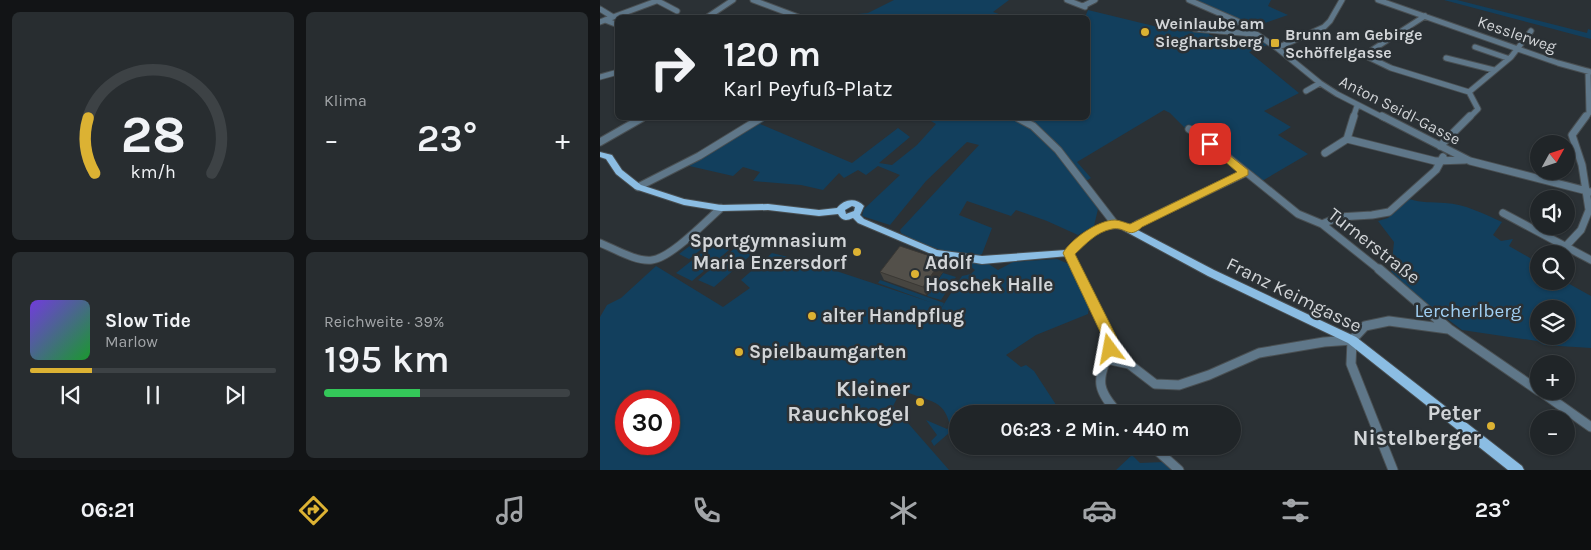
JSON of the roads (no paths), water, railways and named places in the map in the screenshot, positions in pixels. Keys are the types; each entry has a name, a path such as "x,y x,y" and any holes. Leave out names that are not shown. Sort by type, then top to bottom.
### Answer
{"main road":[{"path":"600,154 609,157 619,172 638,187 684,202 720,208 768,207 819,213 840,211 844,216 855,215 861,221 936,253 957,257 992,260 1068,253 1088,235 1100,228 1115,224"},
{"name":"Franz Keimgasse","path":"1115,224 1132,229 1211,273 1352,340 1518,470"}],"street":[{"path":"618,15 658,0 677,11"},
{"path":"711,15 734,0"},
{"path":"753,0 793,15"},
{"path":"1068,0 1084,6 1095,0"},
{"name":"Anton Seidl-Gasse","path":"1189,0 1224,14 1277,48 1320,83 1357,106 1400,125 1443,148 1470,160 1588,191"},
{"path":"1277,48 1324,27 1330,21 1342,0"},
{"name":"Kesslerweg","path":"1378,0 1391,2 1518,49 1590,72"},
{"path":"600,9 613,17"},
{"path":"1400,32 1426,16"},
{"path":"603,21 613,17"},
{"path":"1195,29 1255,35"},
{"path":"1469,92 1518,49 1532,31"},
{"path":"1322,224 1332,217 1382,215 1389,212 1436,170 1442,159 1443,148 1478,109 1469,92 1391,68 1366,56 1366,54 1389,39"},
{"path":"1475,47 1508,58"},
{"path":"1446,58 1494,70"},
{"path":"1567,245 1581,230 1589,210 1588,191 1572,135 1590,113 1590,72"},
{"path":"600,77 615,73"},
{"path":"1306,91 1320,83"},
{"path":"1325,153 1347,139 1357,106"},
{"path":"600,142 638,120"},
{"path":"638,187 699,156 759,120"},
{"path":"1022,120 1029,123 1046,138 1115,224"},
{"name":"Turnerstraße","path":"1189,129 1198,134 1298,214 1322,224 1365,257 1449,329 1530,385"},
{"path":"1347,139 1435,160 1470,160"},
{"path":"1132,229 1138,224 1245,173"},
{"path":"600,244 648,259 657,259 669,252 720,208"},
{"path":"1503,213 1564,245"},
{"path":"1575,251 1591,260"},
{"path":"1068,253 1111,340 1098,382 1106,401 1110,405"},
{"path":"1393,470 1351,364 1352,340 1365,326 1389,321 1449,329"},
{"path":"1106,359 1129,364 1155,384 1179,385 1209,375 1259,353 1324,342 1352,340"},
{"name":"Turnerstraße","path":"1552,400 1591,427"},
{"path":"1162,455 1179,470"}],"place":[{"name":"Weinlaube am Sieghartsberg","path":"1145,32"},
{"name":"Brunn am Gebirge Schöffelgasse","path":"1275,43"},
{"name":"Sportgymnasium Maria Enzersdorf","path":"857,252"},
{"name":"Adolf Hoschek Halle","path":"915,274"},
{"name":"alter Handpflug","path":"812,316"},
{"name":"Spielbaumgarten","path":"739,352"},
{"name":"Kleiner Rauchkogel","path":"920,402"},
{"name":"Peter Nistelberger","path":"1491,426"}],"park label":[{"name":"Lercherlberg","path":"1468,311"}]}
